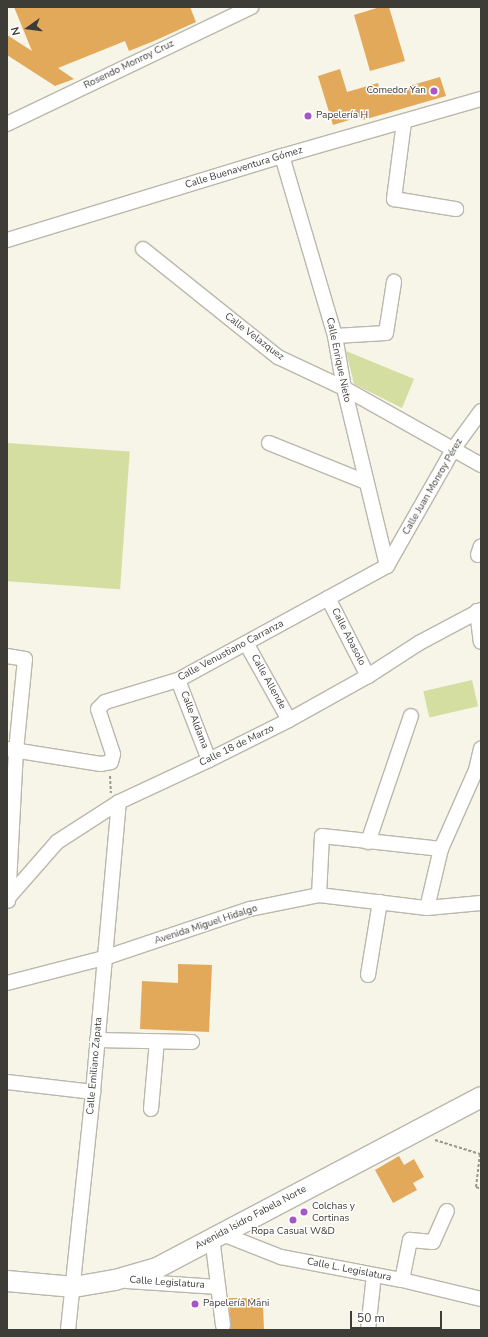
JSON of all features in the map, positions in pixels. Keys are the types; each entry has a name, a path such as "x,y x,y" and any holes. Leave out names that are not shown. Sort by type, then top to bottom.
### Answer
{"main road":[{"name":"Avenida Isidro Fabela Norte","path":"7,1281 74,1287 115,1280 157,1268 216,1235 481,1097"}],"street":[{"name":"Rosendo Monroy Cruz","path":"7,124 251,7"},
{"name":"Calle Buenaventura Gómez","path":"7,240 282,156 481,99"},
{"path":"404,122 394,199 456,209"},
{"name":"Calle Enrique Nieto","path":"282,156 335,336 344,388 387,566"},
{"name":"Calle Velazquez","path":"143,249 278,357 344,388 454,448 481,465"},
{"path":"335,336 386,333 394,282"},
{"name":"Calle Juan Monroy Pérez","path":"387,566 454,448 481,411"},
{"path":"269,444 366,482"},
{"name":"Calle Venustiano Carranza","path":"110,762 113,754 100,720 98,709 105,702 178,680 387,566"},
{"name":"Calle Abasolo","path":"328,598 368,676"},
{"path":"479,611 481,642"},
{"name":"Calle 18 de Marzo","path":"8,902 57,842 115,804 209,760 289,720 368,676 419,643 479,611"},
{"name":"Calle Allende","path":"246,643 289,720"},
{"path":"7,656 25,659 12,750 8,902"},
{"name":"Calle Aldama","path":"178,680 209,760"},
{"path":"368,842 411,716"},
{"path":"427,908 441,849 476,770 481,749"},
{"path":"12,750 101,764 110,762"},
{"name":"Calle Emiliano Zapata","path":"68,1330 74,1287 93,1092 115,804"},
{"path":"319,895 322,836 441,849"},
{"name":"Avenida Miguel Hidalgo","path":"7,983 104,958 250,909 319,895 427,908 481,903"},
{"path":"368,975 380,902"},
{"path":"97,1040 192,1042"},
{"path":"151,1109 157,1041"},
{"path":"7,1082 93,1092"},
{"path":"402,1280 410,1240 433,1242 447,1211"},
{"name":"Calle L. Legislatura","path":"216,1235 281,1257 402,1280 481,1299"},
{"name":"Calle Legislatura","path":"115,1280 218,1287 216,1235"},
{"path":"368,1330 374,1275"},
{"path":"218,1287 222,1325"}],"path":[{"path":"110,762 115,804"},
{"path":"413,1133 480,1154 476,1188 481,1189"}],"green space":[{"path":"346,351 414,379 402,408 354,384"},
{"path":"7,443 130,452 120,589 7,581"},
{"path":"472,680 478,706 429,718 423,691"}],"building":[{"path":"14,7 190,7 196,22 129,51 125,41 58,68 74,79 55,86 7,55 7,35 32,51"},
{"path":"380,7 389,7 405,61 370,71 354,15"},
{"path":"340,69 347,92 378,83 381,94 440,77 446,96 363,120 362,116 333,125 318,76"},
{"path":"178,964 212,965 209,1032 140,1029 142,981 178,983"},
{"path":"399,1156 404,1165 414,1159 424,1177 413,1183 417,1190 393,1203 375,1170"},
{"path":"228,1298 260,1298 260,1305 263,1305 264,1330 230,1330 231,1324"}],"place":[{"name":"Comedor Yan","path":"434,91"},
{"name":"Papelería H","path":"308,116"},
{"name":"Colchas y Cortinas","path":"304,1212"},
{"name":"Ropa Casual W&D","path":"293,1220"},
{"name":"Papelería Mani","path":"195,1304"}]}
